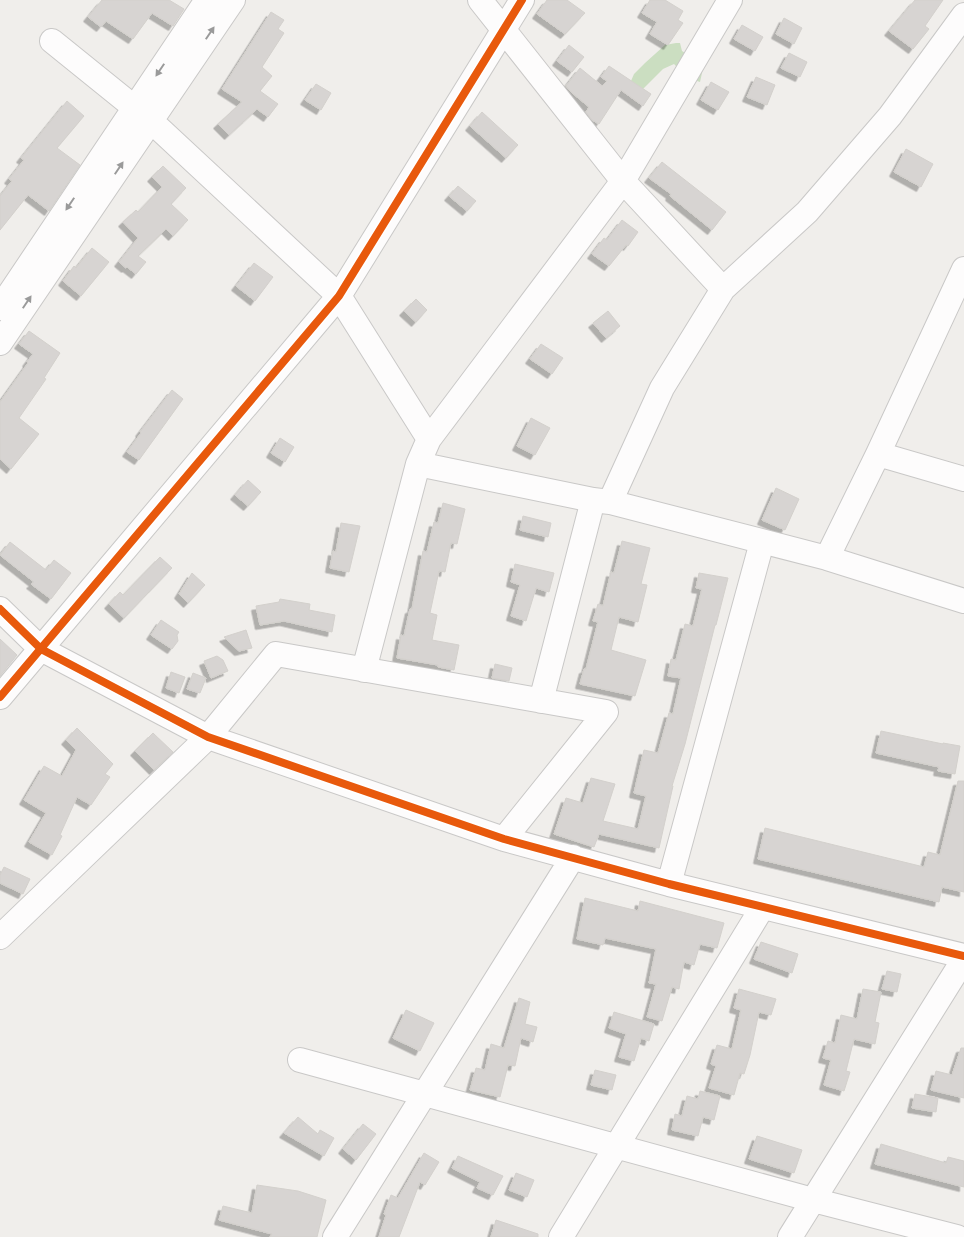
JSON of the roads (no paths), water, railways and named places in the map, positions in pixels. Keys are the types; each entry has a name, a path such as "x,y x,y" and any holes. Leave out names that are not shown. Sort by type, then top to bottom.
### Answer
{"street":[{"path":"0,342 143,114 207,0"},
{"path":"0,308 143,114 233,0"},
{"path":"480,0 623,181 723,289"},
{"path":"0,697 339,296 522,0"},
{"path":"364,670 418,464 429,439 623,181 730,0"},
{"path":"541,701 602,501 662,388 723,289 807,212 890,116 964,15"},
{"path":"52,41 143,114 339,296 429,439"},
{"path":"827,558 878,454 964,269"},
{"path":"878,454 964,479"},
{"path":"418,464 602,501 827,558 964,602"},
{"path":"669,884 762,542"},
{"path":"0,610 41,650 208,736 504,839 669,884 964,958 790,1237"},
{"path":"0,937 208,736 276,654 606,712 504,839"},
{"path":"335,1237 573,857"},
{"path":"561,1237 762,908"},
{"path":"300,1060 813,1200 957,1237"}]}
